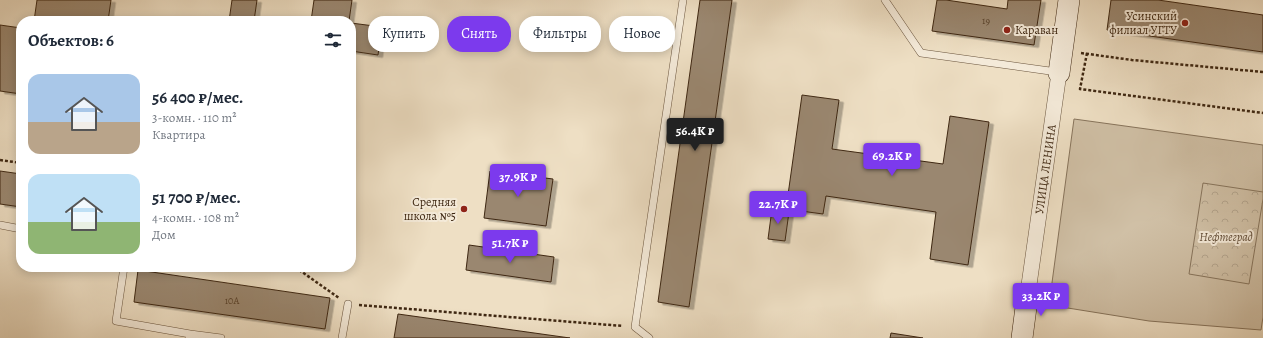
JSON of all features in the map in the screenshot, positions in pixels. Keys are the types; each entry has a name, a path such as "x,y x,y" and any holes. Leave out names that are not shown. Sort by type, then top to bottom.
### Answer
{"street":[{"name":"УЛИЦА ЛЕНИНА","path":"1022,338 1069,0"}],"lane":[{"path":"649,338 635,327 683,0"},
{"path":"885,0 921,54 1058,73"},
{"path":"0,226 16,228"},
{"path":"123,272 116,321 189,336 221,338"},
{"path":"342,338 348,304"}],"path":[{"path":"1263,72 1132,60 1087,53 1080,89 1263,113"},
{"path":"0,160 16,162"},
{"path":"302,272 348,304 635,327"}],"green space":[{"path":"1074,119 1263,145 1263,317 1261,330 1149,321 1049,305"},
{"name":"Нефтеград","path":"1203,183 1263,192 1249,284 1189,274"}],"building":[{"path":"37,0 111,0 109,16 35,16"},
{"path":"232,0 257,0 255,16 230,16"},
{"path":"314,0 352,0 350,16 312,16"},
{"path":"700,0 732,0 689,307 658,302"},
{"path":"937,0 1007,9 1008,0 1041,0 1034,45 932,31"},
{"name":"Усинский филиал УГТУ","path":"1111,0 1158,0 1263,15 1263,52 1107,30"},
{"path":"356,24 368,25 368,52 378,52 378,55 356,52"},
{"path":"0,25 16,27 16,93 0,91"},
{"path":"802,95 839,100 832,149 943,164 950,116 989,122 968,265 930,259 936,212 826,196 823,214 786,209"},
{"path":"0,171 16,173 16,206 0,204"},
{"path":"490,171 553,179 546,226 484,218"},
{"path":"772,209 789,212 785,241 768,239"},
{"path":"469,245 554,257 551,282 466,270"},
{"path":"138,272 152,272 330,298 325,329 134,302"},
{"path":"398,314 570,338 394,338"},
{"path":"891,333 923,338 890,338"}],"place":[{"name":"Усинский филиал УГТУ","path":"1185,23"},
{"name":"Караван","path":"1007,30"},
{"name":"Средняя школа №5","path":"464,209"}]}
